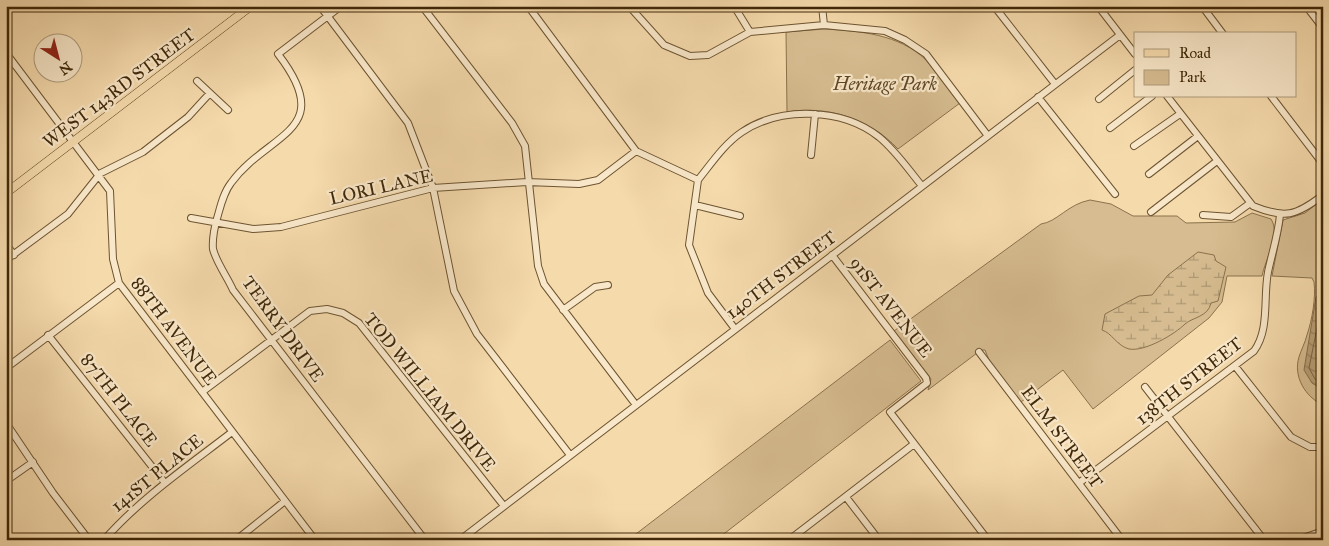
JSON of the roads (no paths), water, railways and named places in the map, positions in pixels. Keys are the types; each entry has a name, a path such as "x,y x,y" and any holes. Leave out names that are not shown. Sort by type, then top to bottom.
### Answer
{"main road":[{"name":"WEST 143RD STREET","path":"6,194 251,6"}],"street":[{"path":"320,6 408,123 433,188 454,291 466,315 477,334 570,455"},
{"path":"328,16 341,6"},
{"path":"422,6 512,123 525,146 527,182 538,266 544,284 636,405"},
{"path":"528,6 636,151 698,180"},
{"path":"629,6 664,46 690,56 708,55 750,32 824,25 885,31 905,40 926,54 988,136"},
{"path":"734,6 750,32"},
{"path":"822,6 824,25"},
{"path":"994,6 1055,84"},
{"path":"1098,6 1134,53"},
{"path":"1202,6 1222,32"},
{"path":"1306,6 1323,28"},
{"name":"TERRY DRIVE","path":"328,16 278,54 291,71 299,86 302,102 299,116 291,132 253,161 231,183 222,199 215,223 214,249 234,290 425,540"},
{"name":"140TH STREET","path":"460,540 1120,35"},
{"name":"88TH AVENUE","path":"6,53 110,191 113,259 119,283 312,536"},
{"path":"1098,99 1134,71"},
{"path":"196,81 228,110"},
{"path":"6,260 68,214 89,185 99,175 143,152 188,117 210,94"},
{"path":"1038,97 1115,194"},
{"path":"1110,128 1149,98"},
{"path":"1168,98 1249,204 1280,215 1300,211 1323,195"},
{"path":"1273,98 1323,164"},
{"path":"811,155 815,114"},
{"path":"735,329 702,282 689,245 698,180 718,155 741,133 764,122 782,117 815,114 836,117 857,124 877,136 897,154 922,186"},
{"path":"1134,146 1180,114"},
{"path":"1150,174 1198,136"},
{"name":"LORI LANE","path":"191,218 253,229 281,227 433,188 527,182 579,184 598,180 636,151"},
{"path":"1151,212 1216,161"},
{"path":"1203,215 1231,217 1249,204"},
{"path":"696,205 740,216"},
{"name":"138TH STREET","path":"1079,483 1254,351 1261,338 1268,272 1277,240 1280,215"},
{"path":"6,244 14,255"},
{"name":"91ST AVENUE","path":"832,255 926,378 926,383 890,412 914,444"},
{"path":"6,368 119,283"},
{"path":"563,310 595,287 608,285"},
{"name":"TOD WILLIAM DRIVE","path":"202,392 270,339 310,311 328,309 343,313 359,323 504,506"},
{"name":"87TH PLACE","path":"48,335 165,483"},
{"name":"ELM STREET","path":"979,352 1122,540"},
{"path":"1235,366 1290,437 1310,447 1323,447"},
{"path":"1145,387 1264,540"},
{"path":"6,423 89,540"},
{"name":"141ST PLACE","path":"104,540 122,520 165,483 232,432"},
{"path":"789,540 914,444 988,540"},
{"path":"6,481 33,462"},
{"path":"846,497 879,540"},
{"path":"236,540 285,501"},
{"path":"1297,540 1323,531"}],"water":[{"path":"1323,291 1323,387 1320,388 1312,383 1304,370 1316,297"}],"park label":[{"name":"Heritage Park","path":"885,84"}]}
